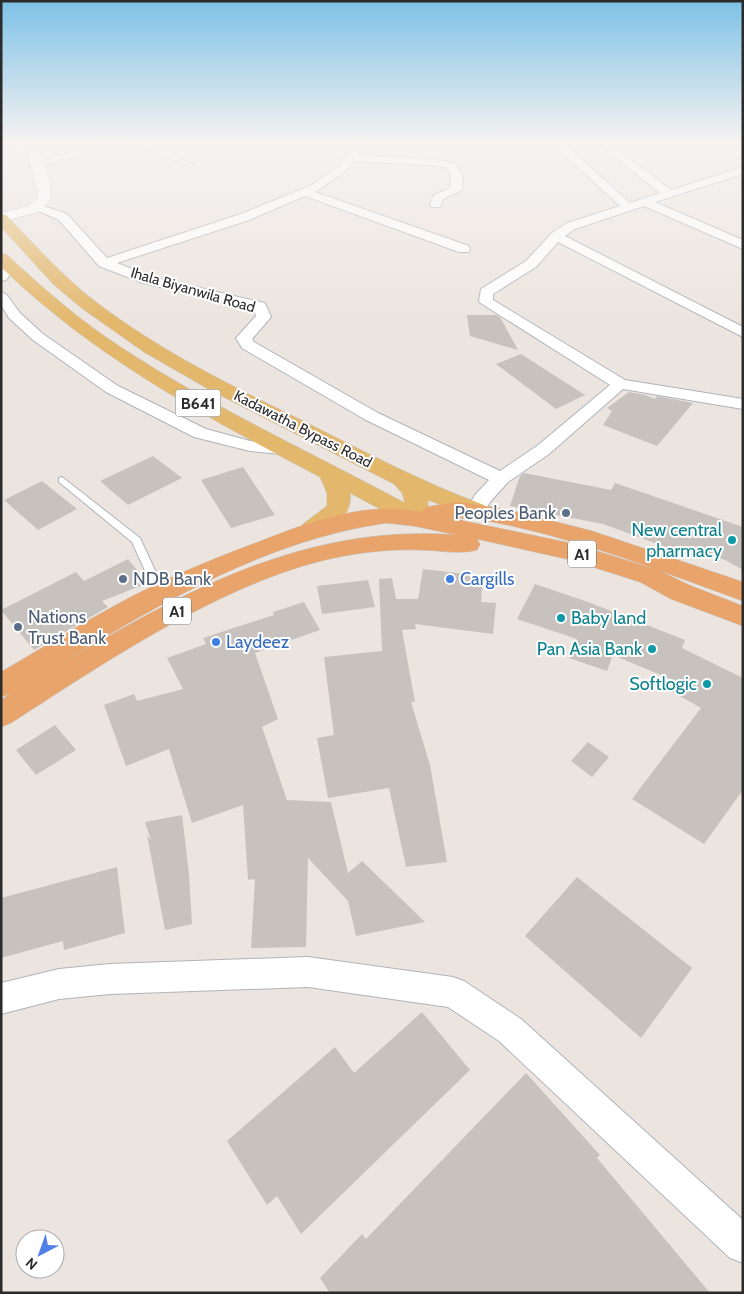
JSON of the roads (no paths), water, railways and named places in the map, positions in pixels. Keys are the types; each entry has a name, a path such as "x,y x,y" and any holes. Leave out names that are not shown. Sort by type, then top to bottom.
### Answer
{"highway":[{"name":"A1","path":"414,518 441,510 476,510 601,540 661,560 743,592"},
{"name":"A1","path":"1,686 102,625 230,561 312,530 363,518 386,515 414,518 576,552 649,576 680,592 743,616"},
{"path":"368,545 414,518"},
{"name":"A1","path":"1,716 104,651 227,586 301,558 333,549 402,542 475,544 546,558 680,592"}],"main road":[{"name":"Kadawatha Bypass Road","path":"1,218 72,292 156,351 286,422 445,499 476,510"},
{"name":"Kadawatha Bypass Road","path":"4,267 80,326 135,364 220,415 414,518"},
{"path":"312,530 330,519 338,506 340,490 329,474"},
{"path":"402,479 418,498 418,506 414,518"}],"street":[{"path":"1,218 38,208 44,200"},
{"path":"104,263 245,217 285,200"},
{"path":"328,200 464,249"},
{"path":"621,200 628,207"},
{"path":"649,200 571,226 556,236 531,264 486,292 486,302 620,384 743,404"},
{"path":"644,202 743,245"},
{"name":"Ihala Biyanwila Road","path":"38,208 63,217 104,263 148,280 260,306 264,317 244,338 247,345 441,451 501,478"},
{"path":"556,236 743,333"},
{"path":"1,297 10,305 14,315 38,337 112,390 187,427 214,438 250,446 282,449"},
{"path":"476,510 482,498 501,478 543,450 620,384"},
{"path":"1,999 59,984 110,979 308,972 453,992 510,1030 743,1245"}],"lane":[{"path":"62,480 136,540 161,594"}],"place":[{"name":"Peoples Bank","path":"566,513"},
{"name":"New central pharmacy","path":"732,540"},
{"name":"NDB Bank","path":"123,579"},
{"name":"Cargills","path":"450,579"},
{"name":"Baby land","path":"561,618"},
{"name":"Nations Trust Bank","path":"18,627"},
{"name":"Laydeez","path":"216,642"},
{"name":"Pan Asia Bank","path":"652,649"},
{"name":"Softlogic","path":"707,684"}]}
